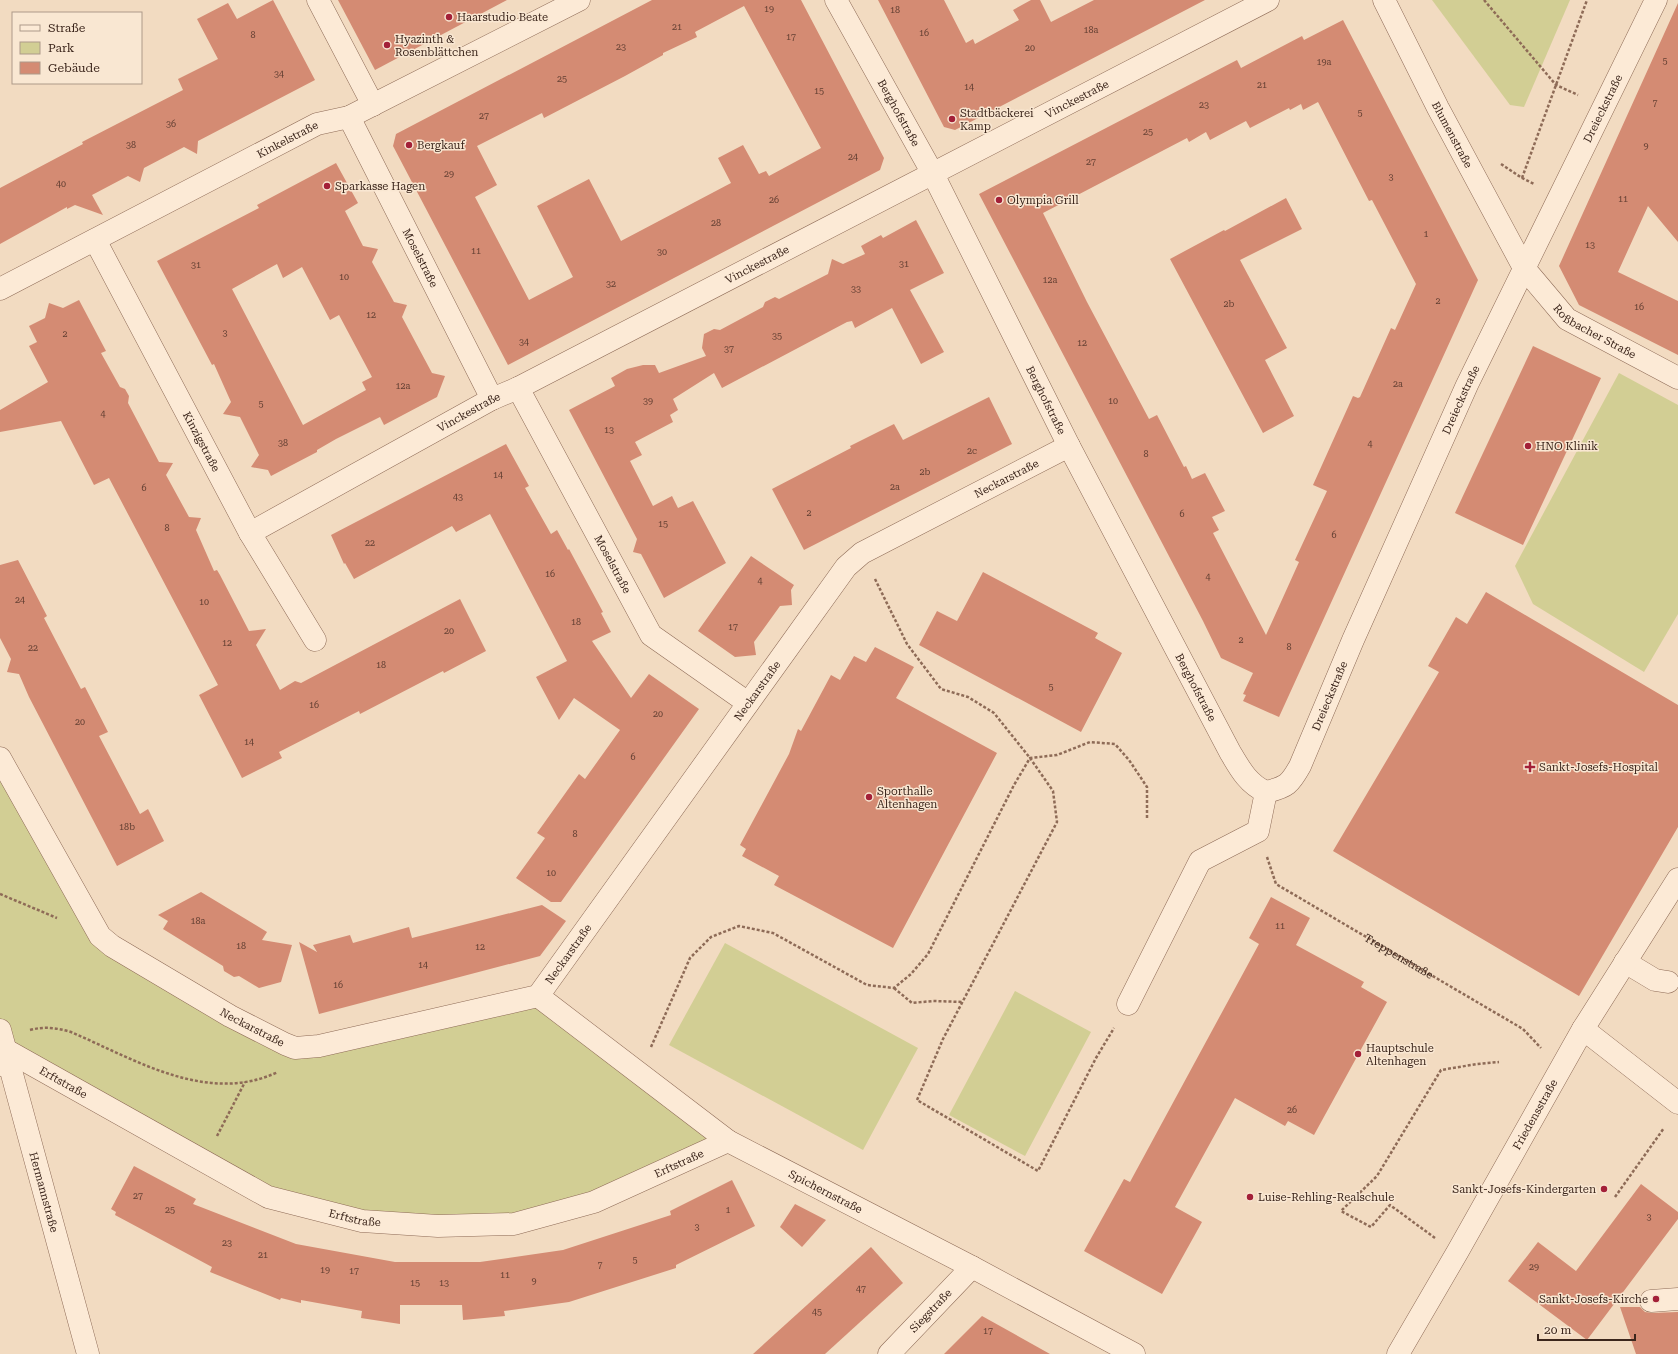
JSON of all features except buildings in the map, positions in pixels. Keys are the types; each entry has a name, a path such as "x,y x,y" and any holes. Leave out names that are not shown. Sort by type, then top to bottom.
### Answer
{"street":[{"path":"318,0 373,105"},
{"name":"Kinkelstraße","path":"0,289 317,124 349,117 579,0"},
{"name":"Berghofstraße","path":"836,0 933,174 1068,446 1233,758 1242,774 1256,788 1266,792"},
{"name":"Vinckestraße","path":"250,533 492,398 518,388 1268,0"},
{"name":"Blumenstraße","path":"1384,0 1438,108 1524,268"},
{"name":"Dreieckstraße","path":"1266,792 1280,789 1291,782 1300,766 1353,640 1463,392 1656,0"},
{"name":"Moselstraße","path":"349,117 492,398"},
{"name":"Kinzigstraße","path":"95,240 250,533 315,640"},
{"name":"Roßbacher Straße","path":"1524,268 1567,319 1678,378"},
{"name":"Moselstraße","path":"518,388 651,635 748,703"},
{"name":"Neckarstraße","path":"0,758 100,936 112,946 230,1016 295,1048 319,1046 538,996 846,567 862,553 1068,446"},
{"path":"1128,1004 1200,861 1258,831 1266,792"},
{"name":"Friedensstraße","path":"1398,1354 1583,1030 1678,879"},
{"path":"1625,962 1655,980 1668,982"},
{"name":"Spichernstraße","path":"538,996 639,1075 728,1141 972,1267 1134,1354"},
{"name":"Hermannstraße","path":"0,1030 3,1057 88,1354"},
{"path":"1583,1030 1678,1104"},
{"name":"Erftstraße","path":"3,1057 268,1197 362,1221 438,1226 514,1224 594,1202 728,1141"},
{"name":"Siegstraße","path":"889,1354 972,1267"},
{"path":"1651,1301 1678,1299"}],"path":[{"path":"1484,0 1556,85"},
{"path":"1522,178 1587,0"},
{"path":"862,553 907,644 942,689 968,697 994,713 1030,758 1053,791 1057,822 943,1039 917,1100 1038,1171 1096,1058 1128,1004"},
{"path":"1030,758 1058,755 1090,742 1115,744 1129,760 1147,787 1148,820"},
{"path":"894,988 911,974 928,954 1014,786 1030,758"},
{"name":"Treppenstraße","path":"1258,831 1276,884 1523,1029 1561,1068"},
{"path":"0,894 100,936"},
{"path":"639,1075 690,958 711,937 739,926 774,933 867,985 894,988 912,1004 933,1001 963,1002"},
{"path":"28,1031 41,1027 58,1028 71,1032 168,1075 181,1078 221,1084 263,1079 282,1070"},
{"path":"1458,1251 1429,1235 1390,1205 1371,1227 1341,1211 1377,1176 1441,1070 1499,1062"},
{"path":"204,1162 245,1081"},
{"path":"1615,1197 1665,1127"}],"green space":[{"path":"1432,0 1570,0 1524,107 1510,105"},
{"path":"1619,373 1678,405 1678,614 1644,672 1533,604 1515,566"},
{"path":"0,770 93,926 285,1044 538,996 728,1141 594,1202 438,1226 268,1197 6,1050 0,1030"},
{"path":"725,943 918,1048 863,1150 669,1045"},
{"path":"1015,991 1091,1032 1025,1156 949,1115"}],"place":[{"name":"Haarstudio Beate","path":"449,17"},
{"name":"Hyazinth & Rosenblättchen","path":"387,45"},
{"name":"Stadtbäckerei Kamp","path":"952,119"},
{"name":"Bergkauf","path":"409,145"},
{"name":"Sparkasse Hagen","path":"327,186"},
{"name":"Olympia Grill","path":"999,200"},
{"name":"HNO Klinik","path":"1528,446"},
{"name":"Sankt-Josefs-Hospital","path":"1530,767"},
{"name":"Sporthalle Altenhagen","path":"869,797"},
{"name":"Hauptschule Altenhagen","path":"1358,1054"},
{"name":"Sankt-Josefs-Kindergarten","path":"1604,1189"},
{"name":"Luise-Rehling-Realschule","path":"1250,1197"},
{"name":"Sankt-Josefs-Kirche","path":"1656,1299"}]}
